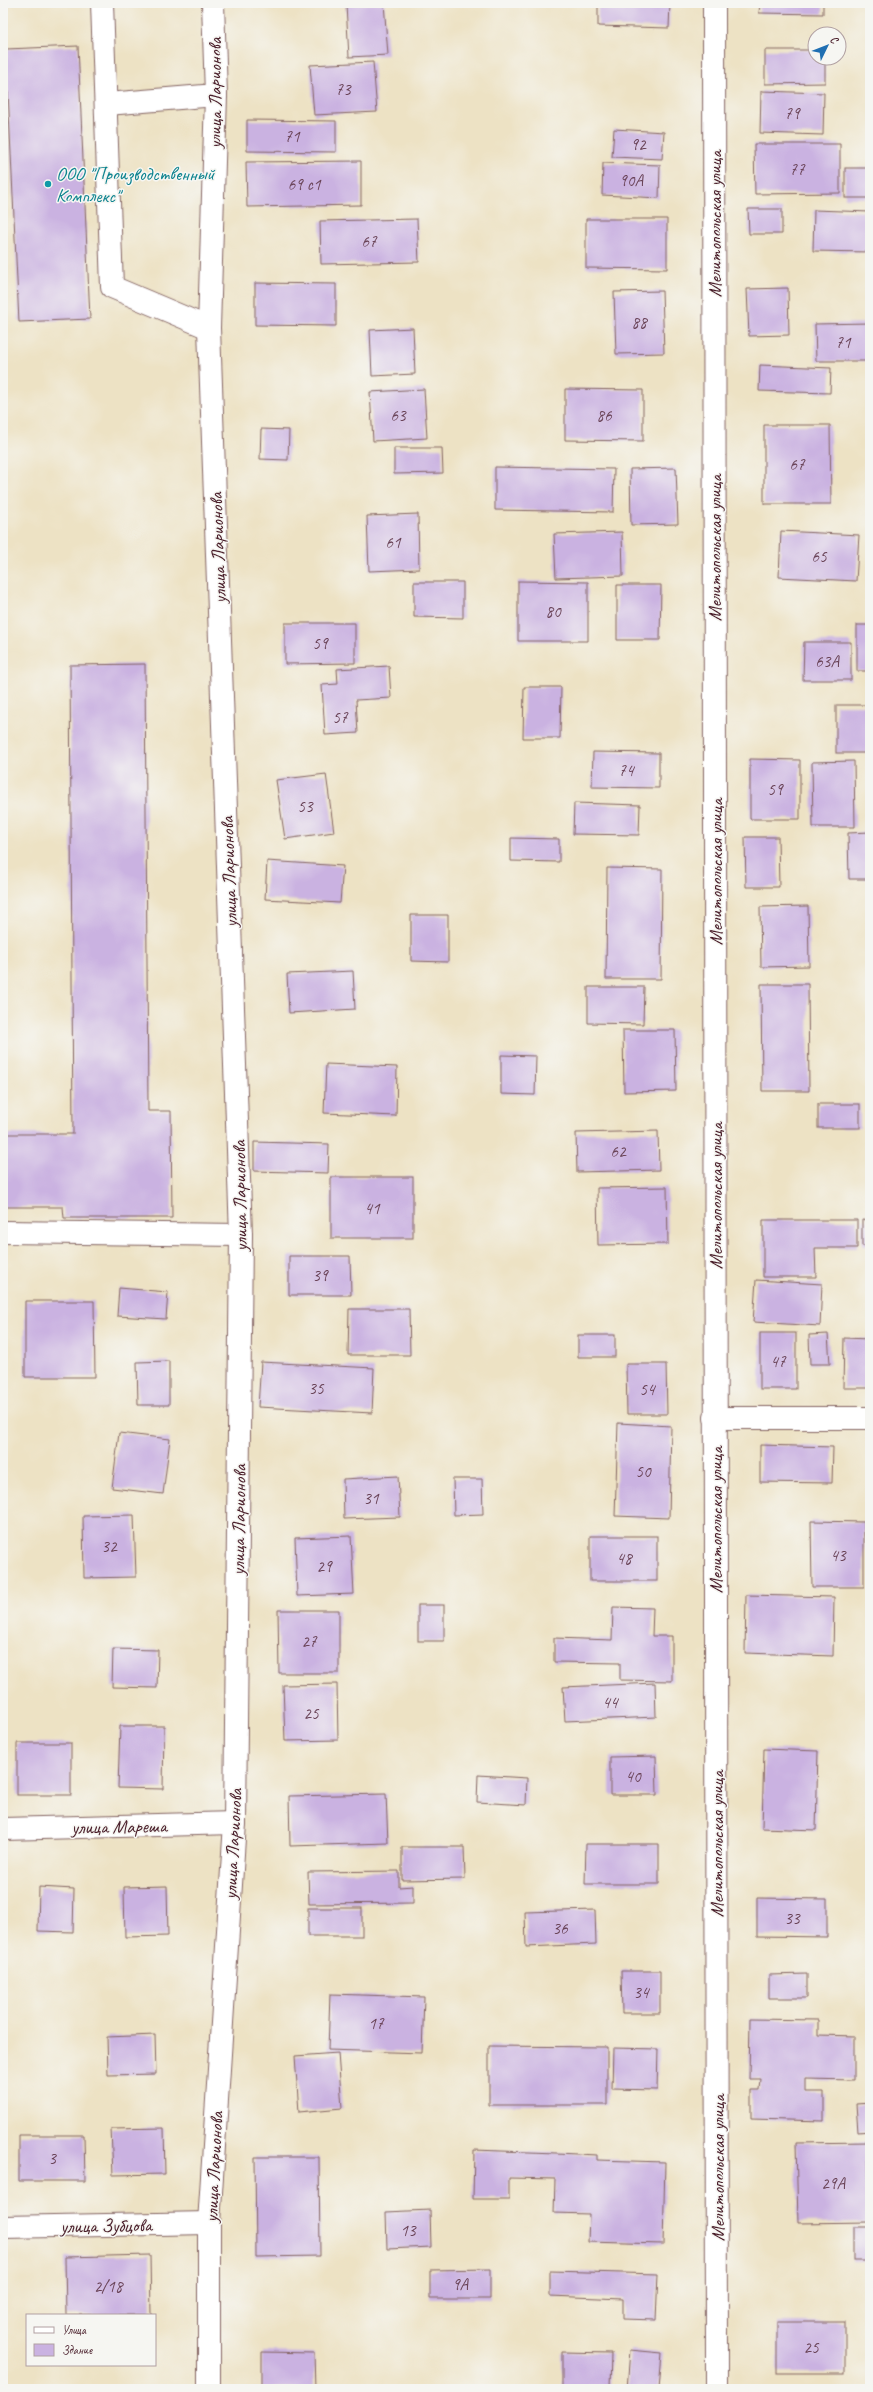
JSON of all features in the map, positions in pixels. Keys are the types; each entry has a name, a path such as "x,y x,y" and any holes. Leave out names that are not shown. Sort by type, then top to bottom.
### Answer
{"street":[{"path":"102,3 107,104 112,287 209,328"},
{"name":"улица Ларионова","path":"209,2389 209,2223 234,1823 241,1235 209,328 216,95 213,3"},
{"name":"Мелитопольская улица","path":"714,3 717,2389"},
{"path":"107,104 216,95"},
{"path":"3,1232 241,1235"},
{"path":"715,1418 870,1418"},
{"name":"улица Мареша","path":"3,1829 234,1823"},
{"name":"улица Зубцова","path":"3,2227 209,2223"}],"building":[{"path":"384,3 388,55 349,57 346,5"},
{"path":"598,3 670,3 669,28 598,26"},
{"path":"760,3 823,3 823,14 759,13"},
{"name":"ООО \"Производственный Комплекс\"","path":"78,46 90,319 19,322 6,49"},
{"path":"765,50 807,50 807,66 825,66 825,83 765,84"},
{"path":"373,62 377,112 314,115 310,65"},
{"path":"761,91 824,93 823,135 760,133"},
{"path":"247,120 336,121 336,152 247,151"},
{"path":"614,129 664,132 662,159 612,157"},
{"path":"754,144 840,144 840,193 755,194"},
{"path":"361,161 361,205 247,207 246,162"},
{"path":"603,163 660,165 659,198 602,195"},
{"path":"845,168 870,168 870,198 845,198"},
{"path":"748,209 782,209 782,234 749,234"},
{"path":"814,210 870,212 870,252 813,251"},
{"path":"417,219 419,262 321,264 320,221"},
{"path":"586,219 667,219 667,269 586,268"},
{"path":"255,283 336,284 336,326 255,325"},
{"path":"788,288 789,335 749,336 747,289"},
{"path":"662,291 664,353 616,354 614,292"},
{"path":"870,323 870,361 816,361 815,324"},
{"path":"413,328 415,374 372,376 370,330"},
{"path":"760,365 831,368 830,393 759,391"},
{"path":"424,389 427,438 373,441 370,392"},
{"path":"565,389 643,390 643,441 565,440"},
{"path":"764,425 830,425 831,504 764,504"},
{"path":"261,429 289,430 288,460 260,459"},
{"path":"394,448 442,448 443,473 394,474"},
{"path":"495,467 614,469 613,512 495,510"},
{"path":"676,468 678,524 631,525 630,469"},
{"path":"418,514 419,569 369,571 367,516"},
{"path":"781,531 859,535 856,581 779,577"},
{"path":"622,532 623,576 556,578 554,534"},
{"path":"518,581 588,582 588,641 518,641"},
{"path":"414,582 463,582 463,618 414,617"},
{"path":"617,585 661,585 660,640 617,640"},
{"path":"285,623 355,623 355,663 285,664"},
{"path":"857,625 870,625 870,671 857,671"},
{"path":"804,642 851,642 851,680 803,680"},
{"path":"145,664 148,1111 171,1111 172,1218 64,1218 63,1207 3,1207 3,1134 73,1134 70,665"},
{"path":"389,666 391,698 356,700 358,733 325,735 322,685 338,684 337,669"},
{"path":"524,687 561,687 560,738 523,738"},
{"path":"836,705 870,705 870,753 836,753"},
{"path":"593,752 659,753 659,788 592,787"},
{"path":"750,759 800,760 800,819 750,819"},
{"path":"854,761 855,827 813,827 812,762"},
{"path":"326,774 334,832 285,839 276,780"},
{"path":"574,803 640,805 639,835 573,834"},
{"path":"870,832 870,879 849,879 848,833"},
{"path":"745,837 778,837 779,887 746,887"},
{"path":"511,838 559,839 559,862 511,861"},
{"path":"267,861 343,866 340,903 265,899"},
{"path":"607,868 662,869 661,979 606,979"},
{"path":"808,906 809,966 761,967 760,907"},
{"path":"411,915 448,915 448,962 411,961"},
{"path":"353,971 355,1009 289,1013 287,974"},
{"path":"761,984 808,984 809,1091 762,1091"},
{"path":"588,987 644,987 643,1024 588,1023"},
{"path":"623,1030 675,1030 676,1091 624,1092"},
{"path":"501,1055 536,1056 535,1095 501,1094"},
{"path":"326,1064 397,1067 396,1116 324,1113"},
{"path":"818,1104 860,1104 860,1128 818,1128"},
{"path":"658,1131 659,1170 577,1172 576,1133"},
{"path":"254,1142 329,1144 328,1173 254,1171"},
{"path":"331,1177 413,1177 413,1238 331,1238"},
{"path":"667,1187 668,1244 598,1245 597,1188"},
{"path":"763,1220 857,1220 857,1248 815,1248 816,1277 763,1277"},
{"path":"862,1220 870,1221 870,1246 862,1246"},
{"path":"289,1256 350,1256 351,1295 289,1295"},
{"path":"756,1280 822,1284 820,1326 753,1322"},
{"path":"119,1288 168,1292 166,1319 117,1316"},
{"path":"25,1301 94,1301 95,1377 25,1377"},
{"path":"349,1309 409,1309 410,1355 348,1355"},
{"path":"760,1333 796,1333 796,1389 760,1389"},
{"path":"828,1334 830,1364 810,1364 809,1335"},
{"path":"578,1335 615,1335 615,1357 578,1357"},
{"path":"844,1338 870,1339 870,1388 843,1388"},
{"path":"169,1361 169,1405 138,1405 137,1362"},
{"path":"261,1362 374,1368 372,1413 258,1407"},
{"path":"626,1364 666,1364 667,1414 627,1414"},
{"path":"618,1423 671,1426 669,1518 615,1516"},
{"path":"119,1433 170,1439 163,1494 112,1488"},
{"path":"760,1445 833,1447 832,1483 760,1482"},
{"path":"398,1476 400,1517 344,1519 343,1479"},
{"path":"453,1479 482,1479 483,1514 454,1515"},
{"path":"134,1515 136,1577 84,1578 83,1516"},
{"path":"811,1521 864,1522 864,1587 812,1587"},
{"path":"351,1536 354,1594 297,1596 295,1538"},
{"path":"590,1536 657,1536 657,1581 590,1581"},
{"path":"746,1595 834,1597 833,1656 745,1653"},
{"path":"418,1605 444,1605 444,1641 418,1641"},
{"path":"613,1607 653,1608 652,1636 672,1636 672,1681 620,1680 620,1663 554,1662 554,1638 612,1640"},
{"path":"278,1610 339,1610 339,1673 279,1673"},
{"path":"113,1649 158,1650 157,1688 112,1687"},
{"path":"655,1683 656,1717 565,1721 563,1687"},
{"path":"337,1684 338,1740 285,1741 283,1685"},
{"path":"120,1726 164,1726 163,1789 118,1788"},
{"path":"17,1743 71,1743 71,1795 17,1795"},
{"path":"764,1749 818,1751 816,1830 762,1828"},
{"path":"656,1756 657,1795 610,1795 610,1757"},
{"path":"478,1775 527,1778 526,1805 477,1802"},
{"path":"386,1794 388,1843 290,1846 289,1796"},
{"path":"586,1844 659,1844 659,1884 585,1884"},
{"path":"402,1847 464,1847 465,1879 402,1880"},
{"path":"399,1871 399,1887 413,1886 413,1903 309,1904 308,1872"},
{"path":"167,1886 168,1936 125,1937 124,1887"},
{"path":"39,1887 74,1889 73,1932 38,1931"},
{"path":"757,1898 827,1899 827,1937 757,1936"},
{"path":"308,1908 362,1908 362,1936 308,1936"},
{"path":"595,1910 596,1944 526,1947 525,1912"},
{"path":"621,1971 660,1971 660,2013 622,2013"},
{"path":"807,1974 807,1998 769,1998 769,1975"},
{"path":"330,1994 424,1997 422,2053 328,2050"},
{"path":"750,2019 818,2020 818,2035 854,2036 854,2080 805,2079 805,2092 824,2092 824,2121 751,2119 751,2090 760,2090 761,2079 749,2079"},
{"path":"155,2035 156,2074 108,2075 107,2037"},
{"path":"489,2046 607,2047 607,2105 489,2105"},
{"path":"613,2048 658,2049 657,2090 612,2089"},
{"path":"338,2053 342,2108 299,2112 295,2056"},
{"path":"870,2103 870,2131 858,2132 856,2104"},
{"path":"164,2128 165,2174 113,2175 111,2129"},
{"path":"19,2135 84,2135 85,2181 19,2181"},
{"path":"868,2142 869,2222 798,2223 796,2143"},
{"path":"474,2150 597,2155 597,2160 665,2162 663,2244 588,2242 589,2214 554,2213 555,2179 509,2178 509,2199 473,2199"},
{"path":"255,2157 319,2157 320,2256 256,2257"},
{"path":"430,2210 431,2247 387,2249 386,2212"},
{"path":"853,2227 870,2227 870,2261 853,2261"},
{"path":"150,2255 151,2314 66,2314 65,2257"},
{"path":"490,2269 490,2299 430,2299 430,2270"},
{"path":"550,2271 658,2274 656,2320 623,2319 623,2299 550,2296"},
{"path":"777,2322 845,2322 845,2373 777,2373"},
{"path":"630,2350 662,2353 659,2389 627,2389"},
{"path":"262,2352 314,2353 315,2389 262,2389"},
{"path":"562,2352 611,2353 610,2389 562,2389"}],"place":[{"name":"ООО \"Производственный Комплекс\"","path":"48,184"}]}
